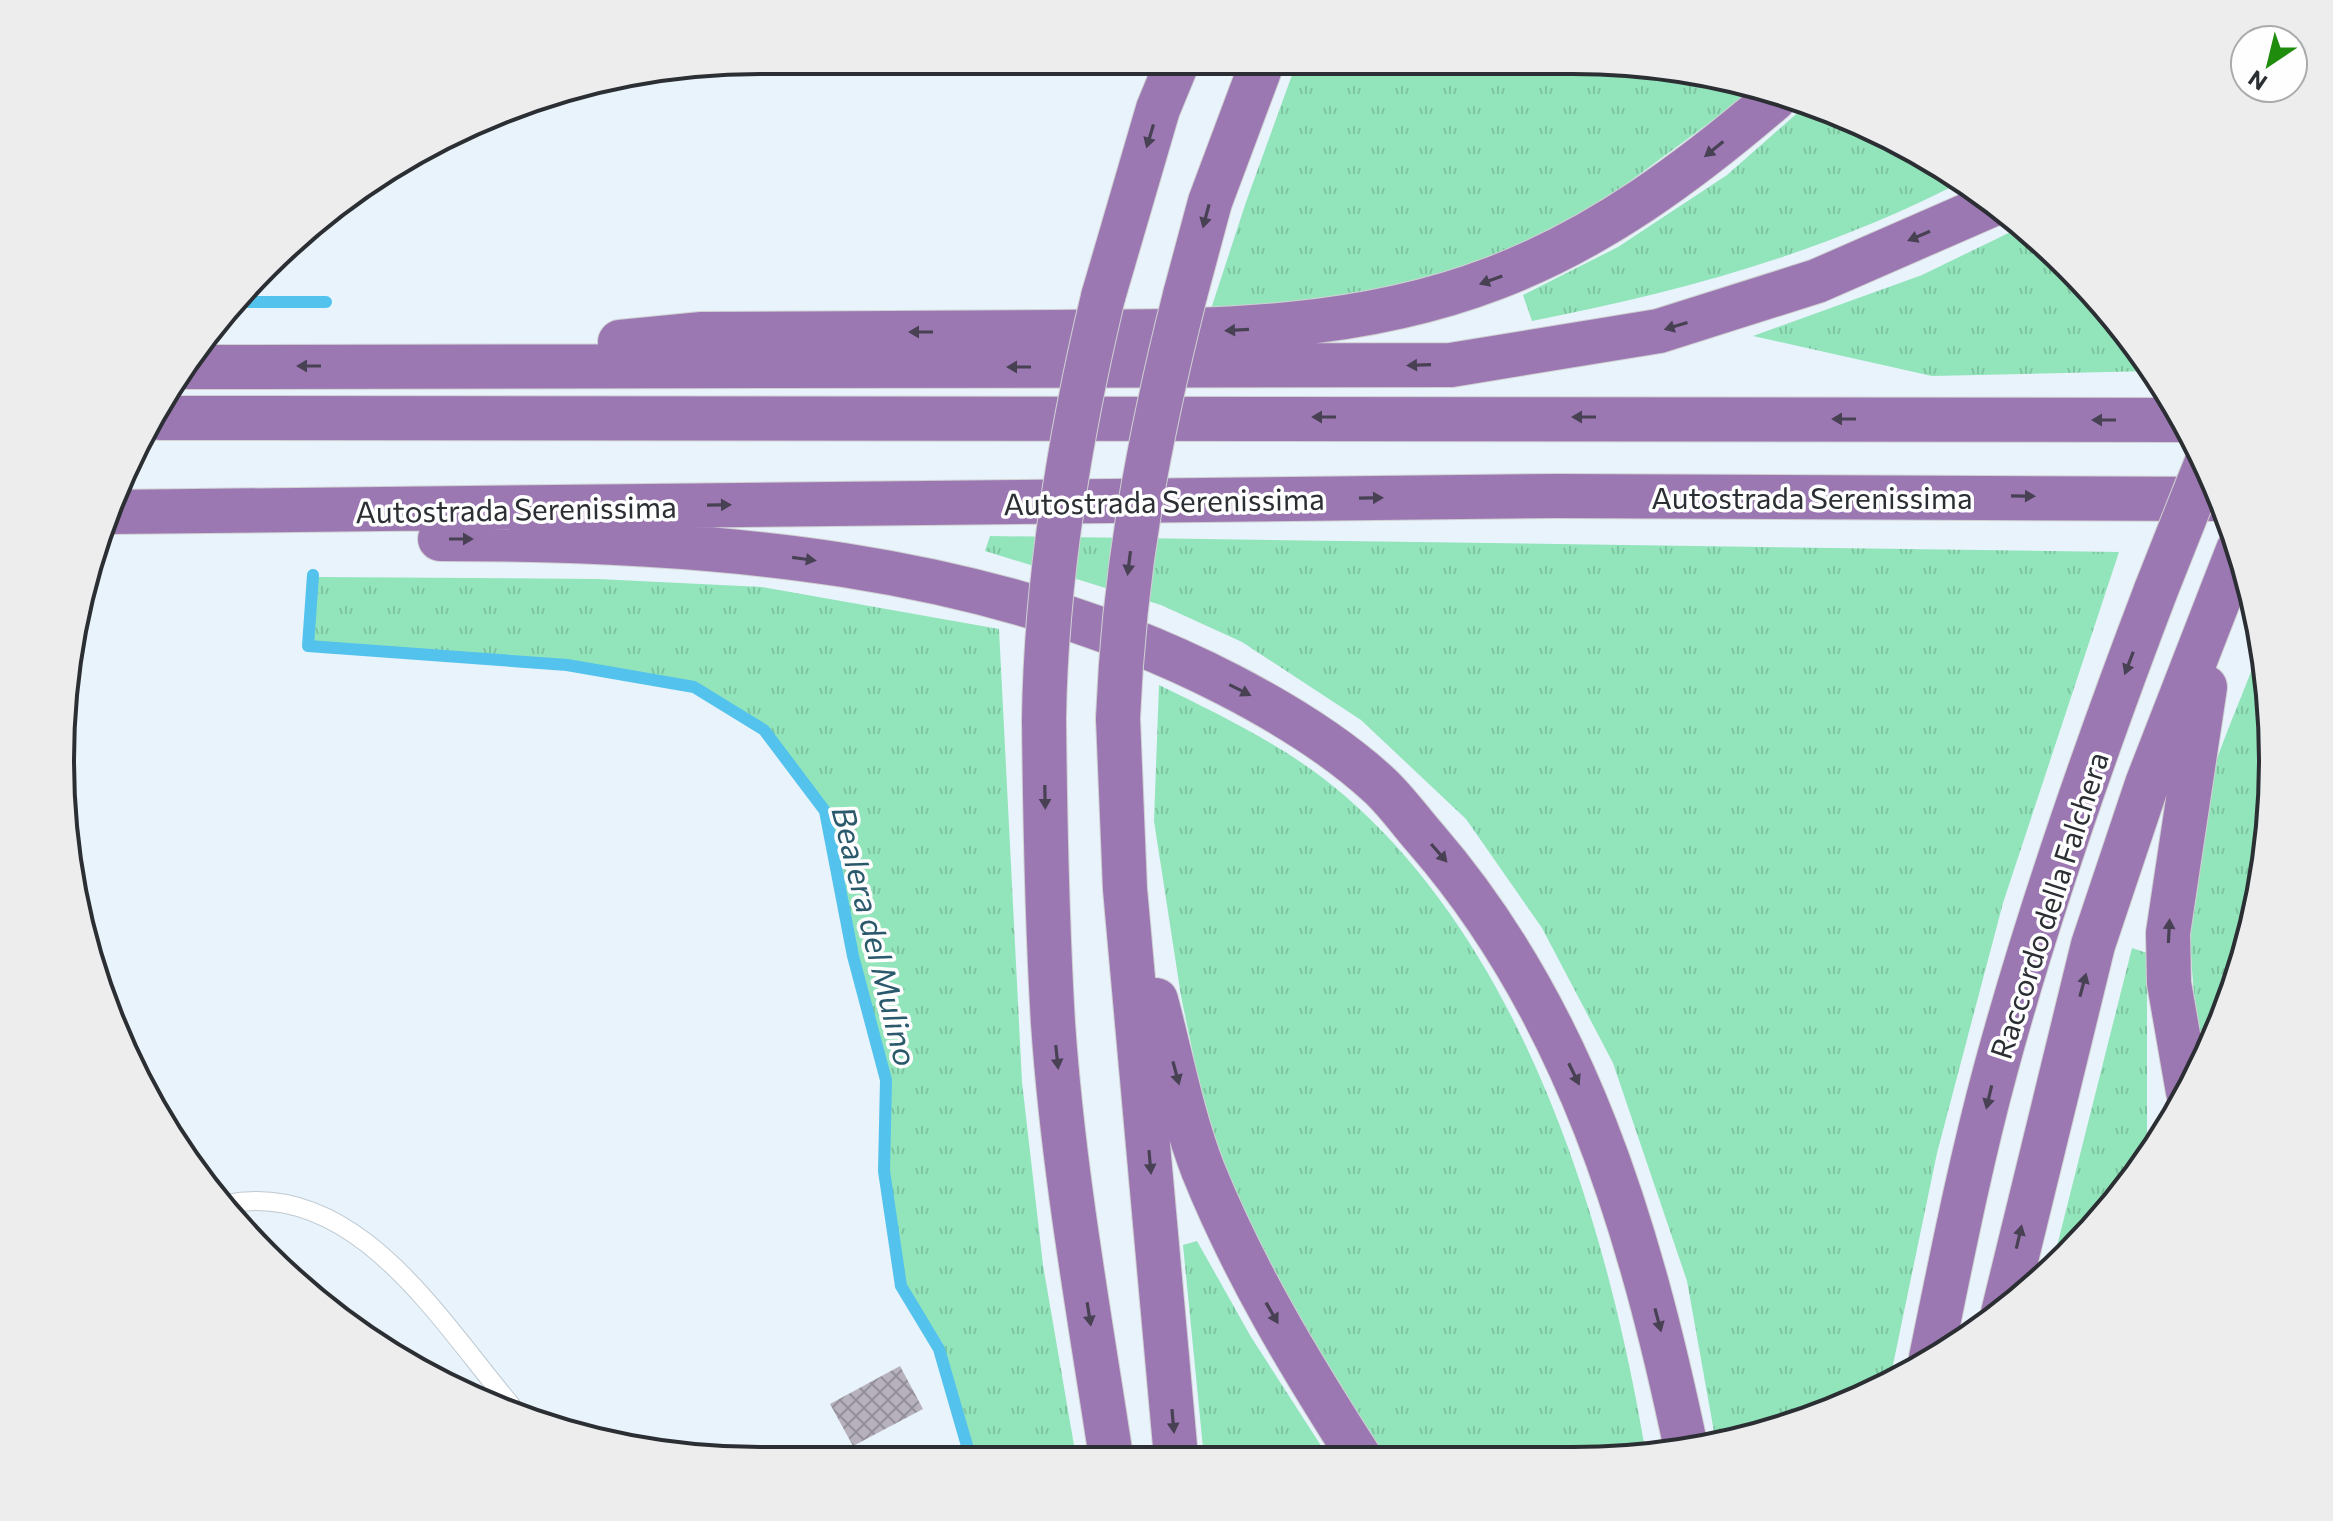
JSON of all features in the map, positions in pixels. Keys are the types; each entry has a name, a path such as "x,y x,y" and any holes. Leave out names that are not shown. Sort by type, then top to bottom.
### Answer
{"highway":[{"path":"1109,1447 1074,1216 1053,1026 1046,871 1045,652 1060,521 1084,380 1103,297 1158,109 1172,74"},
{"path":"1175,1447 1125,889 1118,718 1122,623 1130,554 1158,400 1210,202 1258,74"},
{"path":"387,366 702,334 1236,331 1379,313 1495,279 1547,257 1652,196 1769,103"},
{"path":"199,367 1451,365 1659,331 1817,281 1981,209"},
{"path":"165,418 2169,420"},
{"name":"Raccordo della Falchera","path":"1934,1343 1996,1069 2036,929 2104,728 2199,481"},
{"name":"Autostrada Serenissima","path":"121,512 1556,496 2207,499"},
{"path":"116,525 198,538 509,539 725,548 827,562 957,588 1089,623 1170,654 1281,712 1382,787 1459,876 1498,930 1534,990 1585,1096 1626,1206 1660,1326 1684,1438"},
{"name":"Raccordo della Falchera","path":"2009,1290 2093,945 2147,784 2231,567"},
{"path":"2170,1099 2168,933 2221,594"},
{"path":"1125,889 1202,1166 1233,1240 1266,1304 1353,1447"},
{"path":"2169,983 2184,1071"}],"lane":[{"path":"235,1202 254,1198 320,1212 384,1254 505,1398"}],"green space":[{"path":"1292,74 1617,75 1706,87 1746,96 1595,207 1482,262 1385,290 1300,303 1211,309"},
{"path":"1798,112 1876,145 1950,187 1856,230 1750,267 1642,297 1532,321 1523,295 1618,247 1727,175"},
{"path":"2010,232 2089,308 2137,371 1932,376 1753,336 1922,275"},
{"path":"990,536 2119,552 2003,903 1937,1153 1892,1367 1793,1411 1714,1432 1687,1281 1613,1063 1542,928 1466,819 1361,720 1242,642 1161,605 985,551"},
{"path":"318,577 598,579 762,587 999,629 1022,1082 1043,1265 1074,1447 972,1447 943,1344 905,1285 888,1173 891,1079 857,955 828,810 765,727 696,683 568,660 313,642"},
{"path":"2252,668 2259,760 2253,850 2236,938 2199,1039 2191,960 2192,858 2202,805"},
{"path":"1159,685 1256,734 1302,763 1345,796 1408,860 1463,933 1510,1013 1549,1098 1582,1187 1608,1278 1630,1367 1644,1443 1572,1447 1376,1447 1330,1375 1256,1244 1210,1135 1181,996 1154,821"},
{"path":"2132,948 2147,953 2147,1136 2089,1213 2057,1247"},
{"path":"1197,1241 1251,1337 1322,1447 1203,1447 1183,1245"}],"building":[{"path":"900,1366 923,1409 853,1446 830,1404"}],"waterway":[{"name":"Bealera del Mulino","path":"250,302 326,302"},
{"name":"Bealera del Mulino","path":"313,575 308,646 567,665 694,687 764,730 825,811 853,956 886,1080 884,1171 901,1286 939,1349 967,1447"}]}
